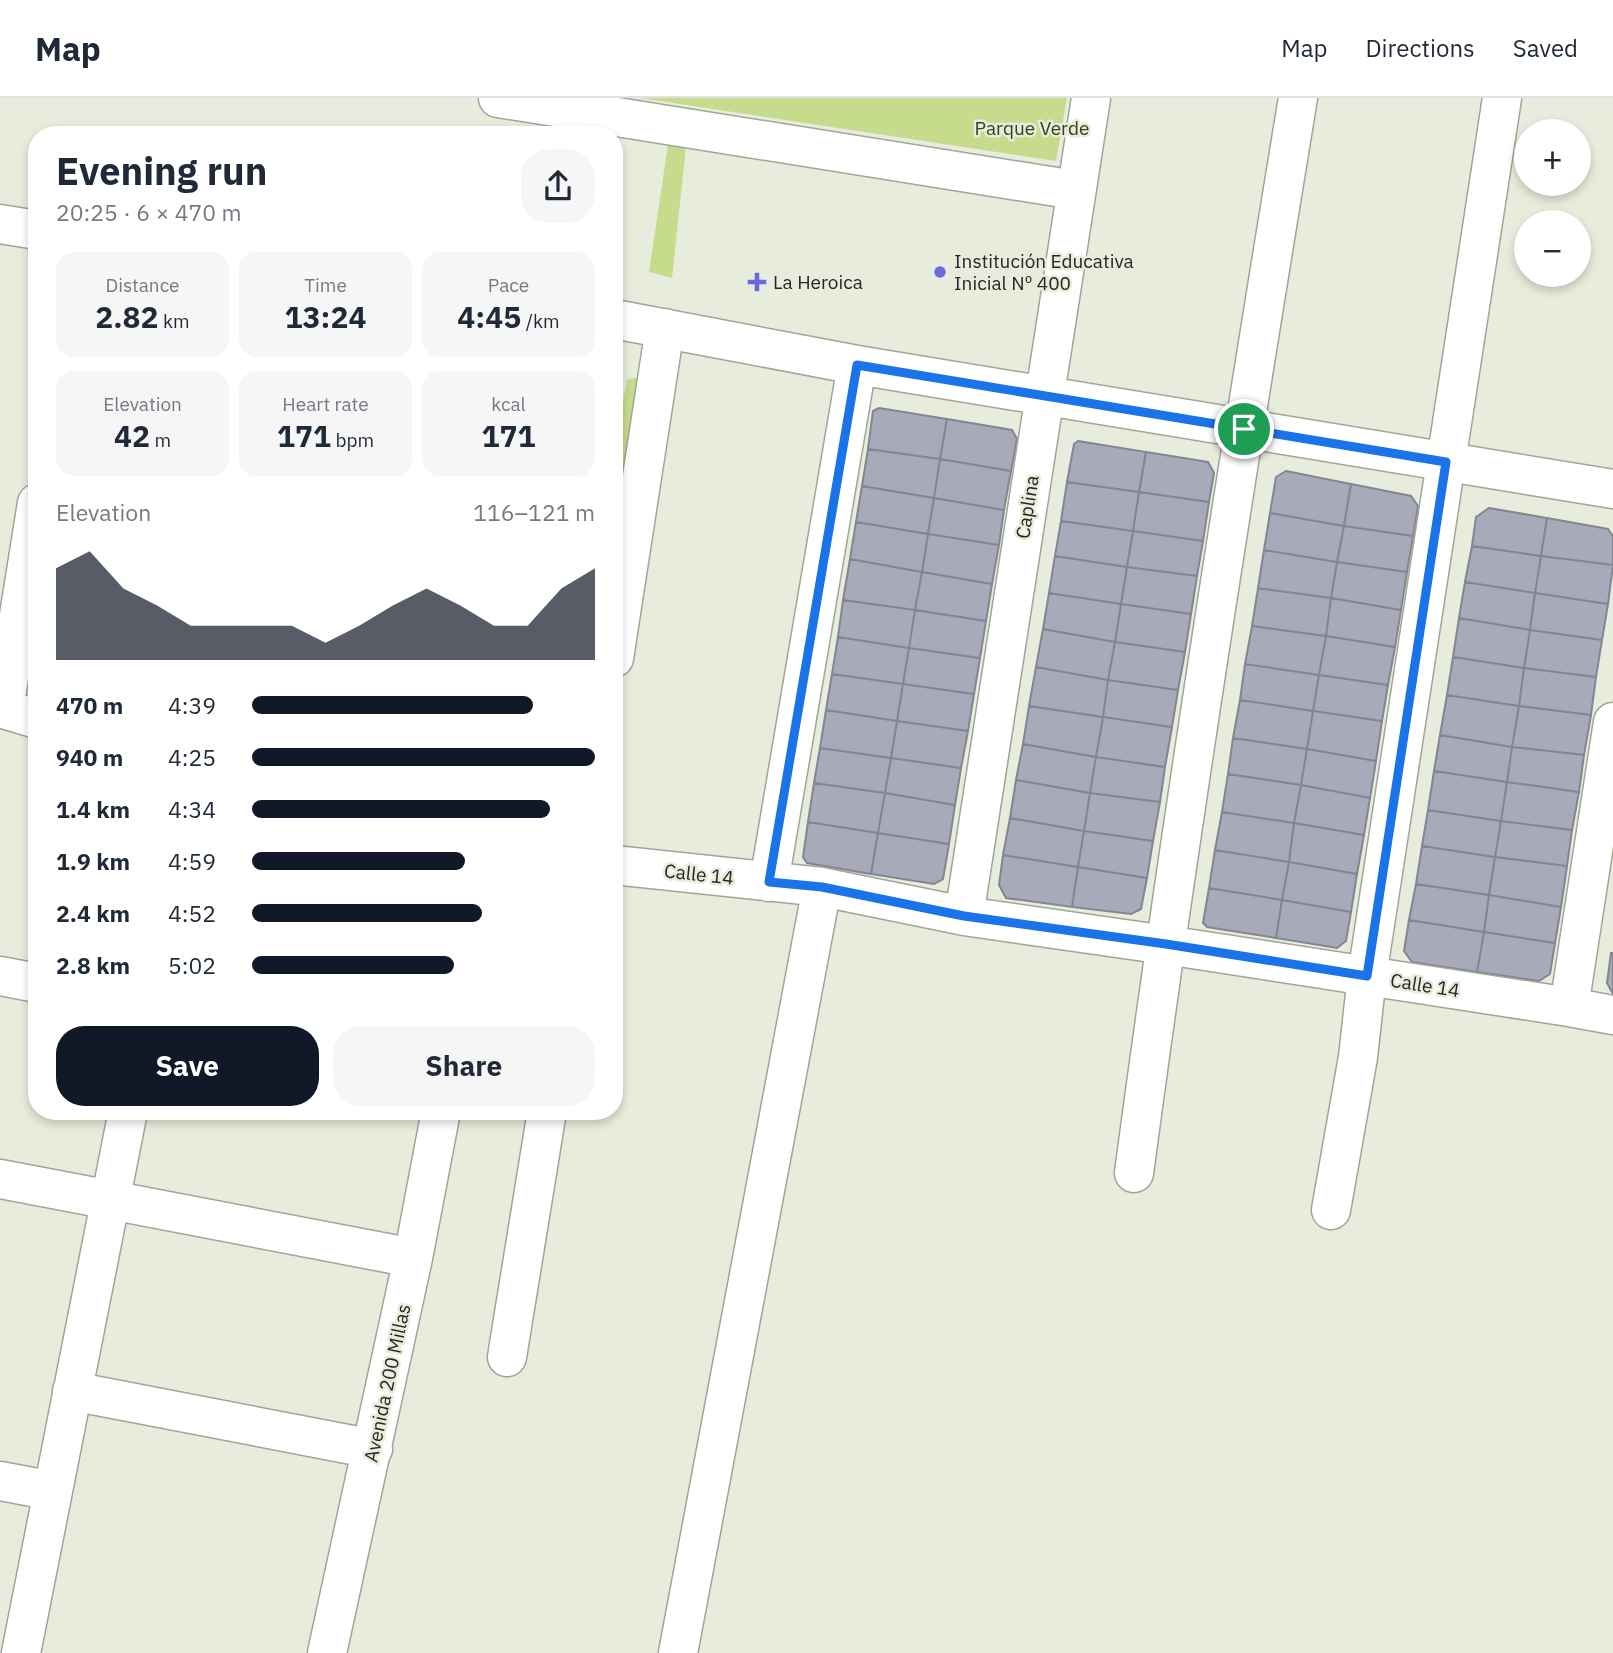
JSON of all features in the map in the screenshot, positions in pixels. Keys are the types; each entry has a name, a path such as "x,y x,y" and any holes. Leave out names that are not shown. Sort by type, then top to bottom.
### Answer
{"street":[{"path":"498,98 1075,190"},
{"name":"Caplina","path":"964,916 1091,98"},
{"path":"1134,1173 1244,429 1298,98"},
{"path":"1331,1210 1358,1058 1367,976 1503,98"},
{"path":"0,225 28,229"},
{"path":"623,320 857,365 1613,489"},
{"path":"623,600 665,327"},
{"path":"769,882 857,365"},
{"path":"13,712 28,581"},
{"path":"1569,1007 1613,722"},
{"name":"Calle 14","path":"623,866 822,887 964,916 1166,944 1613,1015"},
{"path":"678,1653 822,887"},
{"path":"0,976 28,981"},
{"path":"21,1653 126,1120"},
{"name":"Avenida 200 Millas","path":"327,1653 373,1448 439,1120"},
{"path":"508,1357 546,1120"},
{"path":"0,1179 413,1258"},
{"path":"72,1391 373,1448"},
{"path":"0,1480 53,1491"}],"green space":[{"name":"Parque Verde","path":"640,98 1067,98 1056,161"},
{"path":"668,145 686,147 672,278 649,272"},
{"path":"648,371 623,520 623,401 627,380"}],"building":[{"path":"879,408 947,419 940,459 868,449 873,411"},
{"path":"947,419 1012,430 1017,439 1011,471 940,459"},
{"path":"1078,441 1146,452 1139,492 1067,482 1074,444"},
{"path":"868,449 940,459 934,498 862,486"},
{"path":"1146,452 1208,462 1214,473 1209,502 1139,492"},
{"path":"940,459 1011,471 1004,510 934,498"},
{"path":"1286,471 1351,484 1344,526 1270,513 1276,477"},
{"path":"1067,482 1139,492 1133,531 1061,521"},
{"path":"1351,484 1411,496 1418,506 1413,536 1344,526"},
{"path":"862,486 934,498 928,534 856,522"},
{"path":"1139,492 1209,502 1203,541 1133,531"},
{"path":"934,498 1004,510 999,545 928,534"},
{"path":"1489,508 1547,518 1541,556 1472,546 1476,517"},
{"path":"1270,513 1344,526 1337,562 1264,550"},
{"path":"1547,518 1608,529 1613,536 1613,565 1541,556"},
{"path":"1061,521 1133,531 1127,567 1055,556"},
{"path":"856,522 928,534 922,572 850,559"},
{"path":"1344,526 1413,536 1407,572 1337,562"},
{"path":"1133,531 1203,541 1197,576 1127,567"},
{"path":"928,534 999,545 992,584 922,572"},
{"path":"1472,546 1541,556 1535,593 1465,582"},
{"path":"1264,550 1337,562 1331,598 1258,588"},
{"path":"1055,556 1127,567 1121,604 1049,593"},
{"path":"1541,556 1613,565 1608,604 1535,593"},
{"path":"850,559 922,572 915,610 843,600"},
{"path":"1337,562 1407,572 1401,610 1331,598"},
{"path":"1127,567 1197,576 1191,614 1121,604"},
{"path":"922,572 992,584 986,621 915,610"},
{"path":"1465,582 1535,593 1530,630 1459,618"},
{"path":"1258,588 1331,598 1326,636 1252,626"},
{"path":"1049,593 1121,604 1115,642 1043,629"},
{"path":"1535,593 1608,604 1602,640 1530,630"},
{"path":"1331,598 1401,610 1395,647 1326,636"},
{"path":"843,600 915,610 909,648 838,637"},
{"path":"1121,604 1191,614 1185,652 1115,642"},
{"path":"915,610 986,621 980,658 909,648"},
{"path":"1459,618 1530,630 1524,668 1453,657"},
{"path":"1252,626 1326,636 1319,675 1245,664"},
{"path":"1043,629 1115,642 1108,680 1036,667"},
{"path":"1530,630 1602,640 1596,677 1524,668"},
{"path":"1326,636 1395,647 1388,685 1319,675"},
{"path":"838,637 909,648 903,684 832,674"},
{"path":"1115,642 1185,652 1178,690 1108,680"},
{"path":"909,648 980,658 974,694 903,684"},
{"path":"1453,657 1524,668 1519,706 1447,695"},
{"path":"1245,664 1319,675 1313,711 1240,700"},
{"path":"1036,667 1108,680 1103,717 1029,706"},
{"path":"1524,668 1596,677 1591,715 1519,706"},
{"path":"832,674 903,684 897,721 826,710"},
{"path":"1319,675 1388,685 1382,721 1313,711"},
{"path":"1108,680 1178,690 1172,727 1103,717"},
{"path":"903,684 974,694 968,731 897,721"},
{"path":"1447,695 1519,706 1512,747 1440,735"},
{"path":"1240,700 1313,711 1307,749 1233,738"},
{"path":"1029,706 1103,717 1096,757 1023,744"},
{"path":"1519,706 1591,715 1584,755 1512,747"},
{"path":"826,710 897,721 891,758 820,748"},
{"path":"1313,711 1382,721 1376,761 1307,749"},
{"path":"1103,717 1172,727 1165,767 1096,757"},
{"path":"897,721 968,731 961,768 891,758"},
{"path":"1440,735 1512,747 1507,782 1434,771"},
{"path":"1233,738 1307,749 1301,785 1228,774"},
{"path":"1023,744 1096,757 1090,793 1016,780"},
{"path":"1512,747 1584,755 1579,792 1507,782"},
{"path":"820,748 891,758 885,793 814,783"},
{"path":"1307,749 1376,761 1370,798 1301,785"},
{"path":"1096,757 1165,767 1160,802 1090,793"},
{"path":"891,758 961,768 955,805 885,793"},
{"path":"1434,771 1507,782 1501,821 1428,810"},
{"path":"1228,774 1301,785 1294,823 1222,812"},
{"path":"1016,780 1090,793 1084,831 1010,818"},
{"path":"1507,782 1579,792 1572,830 1501,821"},
{"path":"814,783 885,793 878,833 808,822"},
{"path":"1301,785 1370,798 1364,835 1294,823"},
{"path":"885,793 955,805 949,844 878,833"},
{"path":"1090,793 1160,802 1153,841 1084,831"},
{"path":"1428,810 1501,821 1495,857 1422,846"},
{"path":"1222,812 1294,823 1289,862 1215,850"},
{"path":"1010,818 1084,831 1078,867 1003,855"},
{"path":"1501,821 1572,830 1567,866 1495,857"},
{"path":"808,822 878,833 871,874 807,863 803,857"},
{"path":"1294,823 1364,835 1357,874 1289,862"},
{"path":"1084,831 1153,841 1147,878 1078,867"},
{"path":"878,833 949,844 943,879 934,884 871,874"},
{"path":"1422,846 1495,857 1489,895 1416,884"},
{"path":"1215,850 1289,862 1282,900 1209,888"},
{"path":"1003,855 1078,867 1072,907 1006,898 999,885"},
{"path":"1495,857 1567,866 1561,907 1489,895"},
{"path":"1289,862 1357,874 1351,912 1282,900"},
{"path":"1078,867 1147,878 1141,909 1131,914 1072,907"},
{"path":"1416,884 1489,895 1484,932 1409,920"},
{"path":"1209,888 1282,900 1276,938 1207,927 1203,923"},
{"path":"1489,895 1561,907 1555,943 1484,932"},
{"path":"1282,900 1351,912 1346,941 1337,948 1276,938"},
{"path":"1409,920 1484,932 1477,972 1412,962 1404,951"},
{"path":"1484,932 1555,943 1550,974 1539,981 1477,972"},
{"path":"1613,953 1613,994 1607,983"}],"place":[{"name":"Institución Educativa Inicial Nº 400","path":"940,272"},
{"name":"La Heroica","path":"757,282"}],"route":[{"path":"857,365 1244,429 1446,462 1367,976 964,916 822,887 769,882 857,365"}]}
